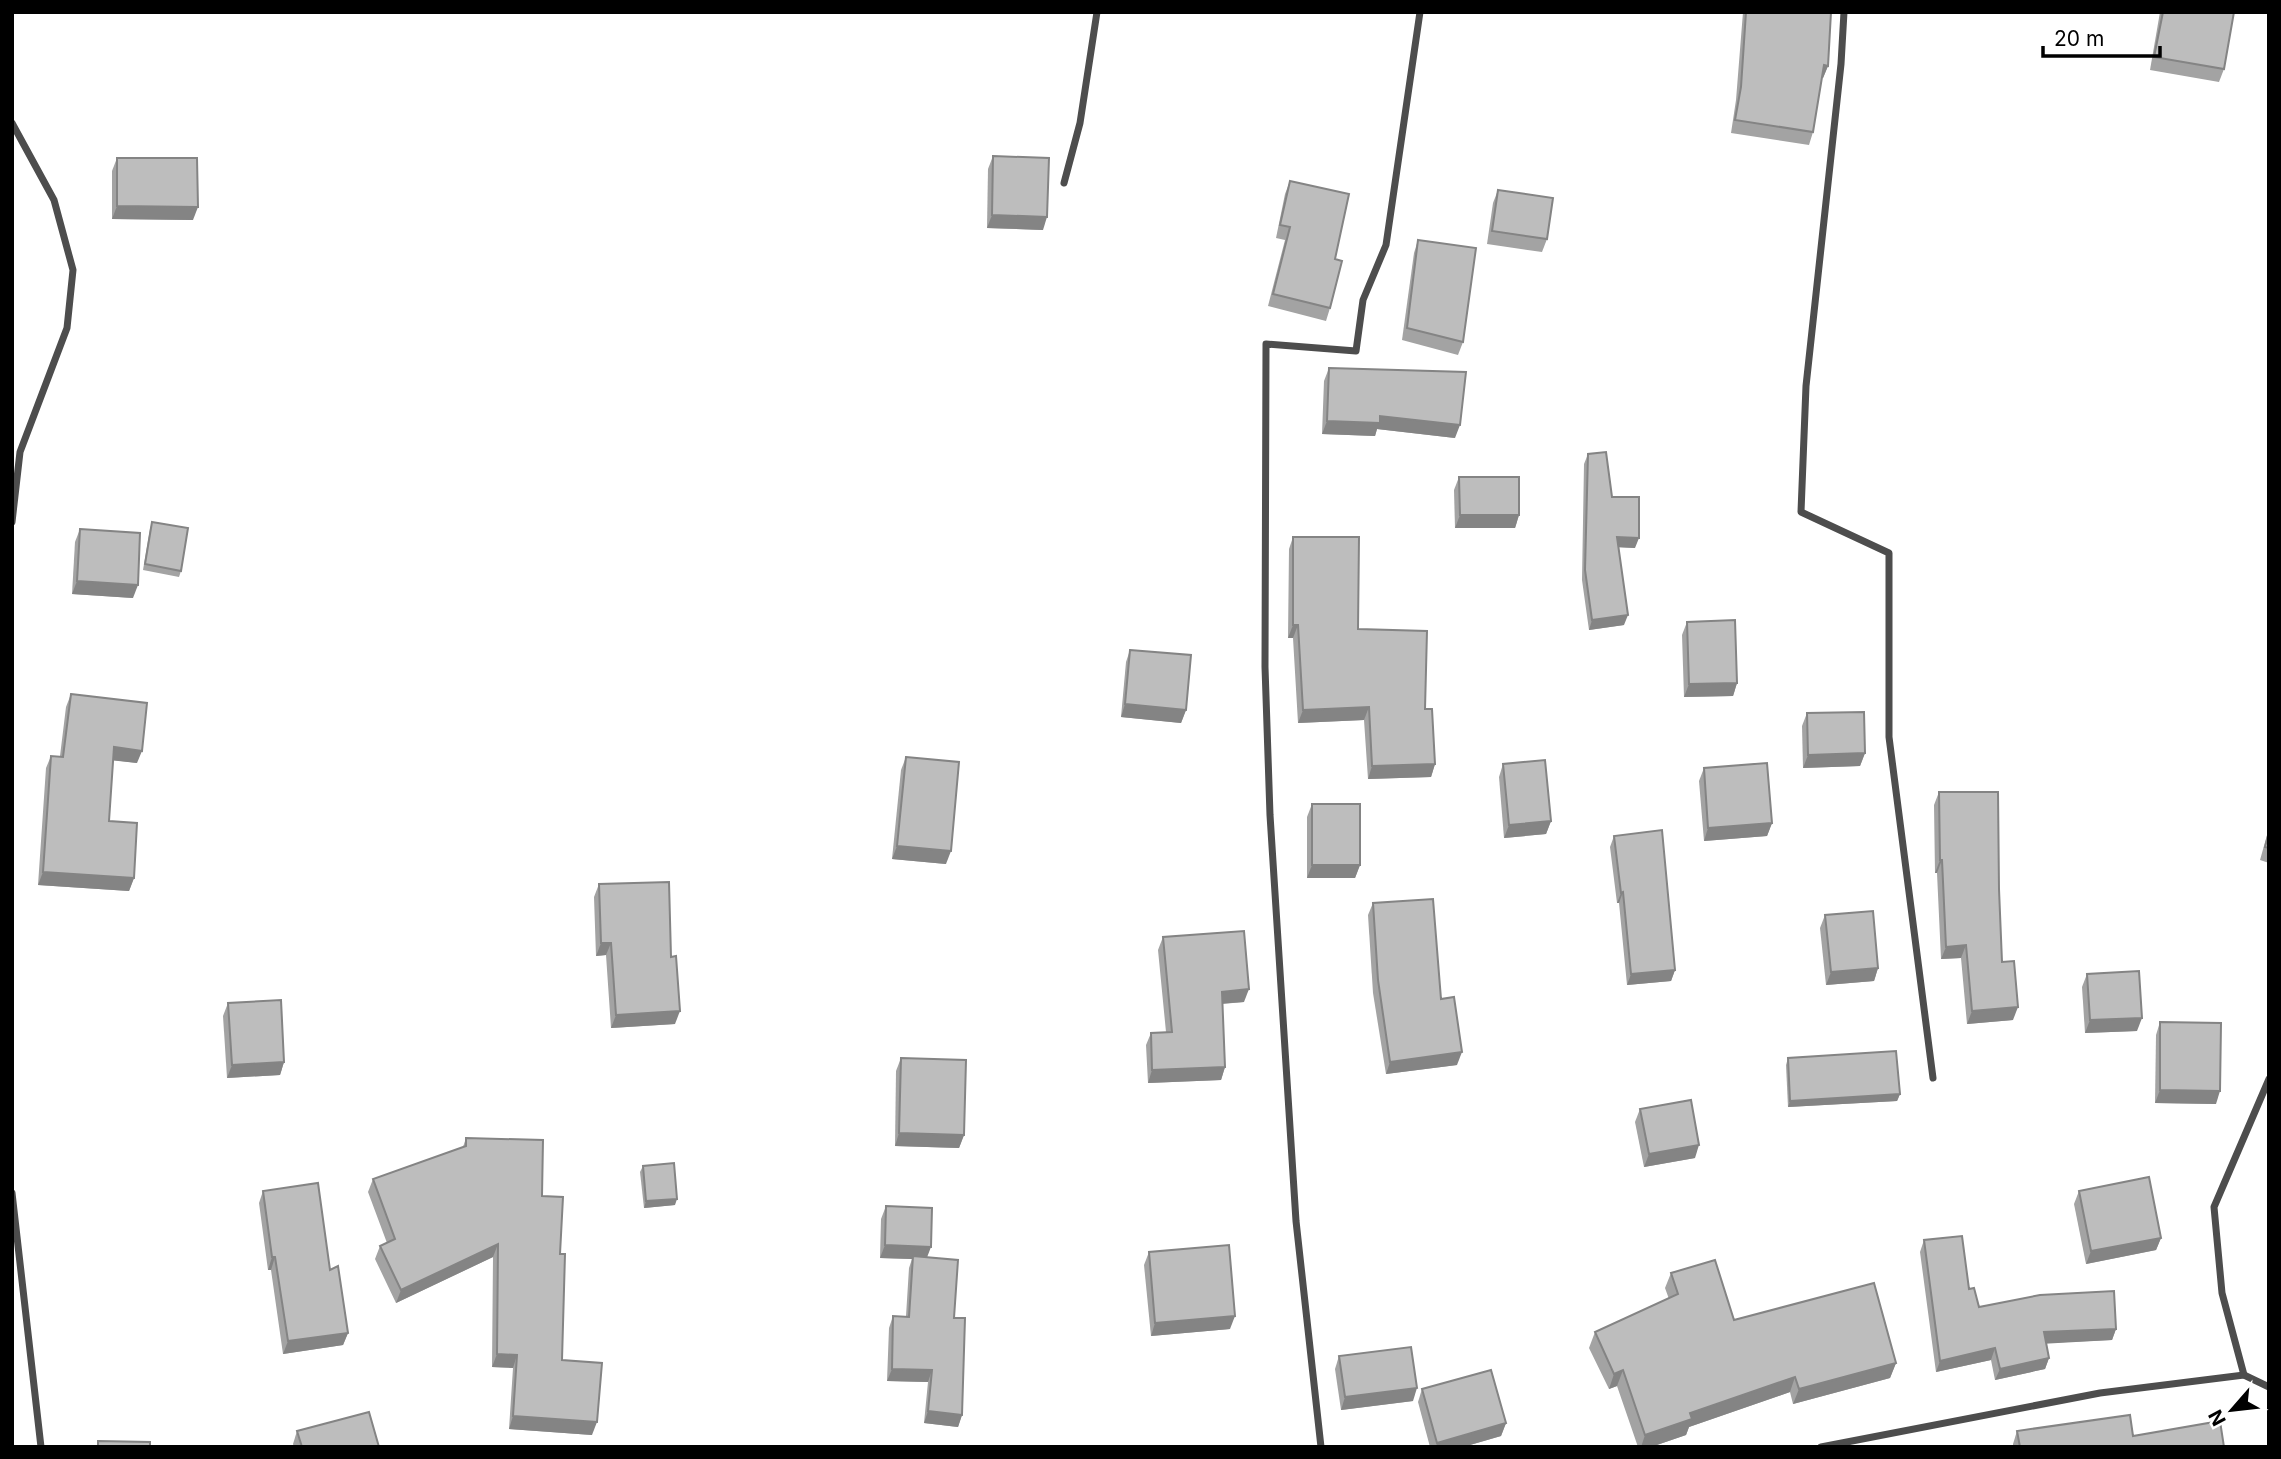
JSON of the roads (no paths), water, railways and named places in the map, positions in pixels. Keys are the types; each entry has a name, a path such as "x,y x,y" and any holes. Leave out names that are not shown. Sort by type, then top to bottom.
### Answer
{"street":[{"path":"1064,183 1080,123 1097,12"},
{"path":"1321,1447 1296,1221 1270,815 1265,667 1266,344 1356,351 1363,300 1386,245 1420,12"},
{"path":"1844,12 1841,64 1806,386 1801,512 1889,553 1889,737 1933,1078"},
{"path":"12,123 54,200 73,270 67,328 20,452 12,522"},
{"path":"2244,1375 2222,1293 2214,1207 2269,1079"},
{"path":"12,1193 41,1447"},
{"path":"1821,1447 2099,1393 2244,1375 2269,1387"}]}
